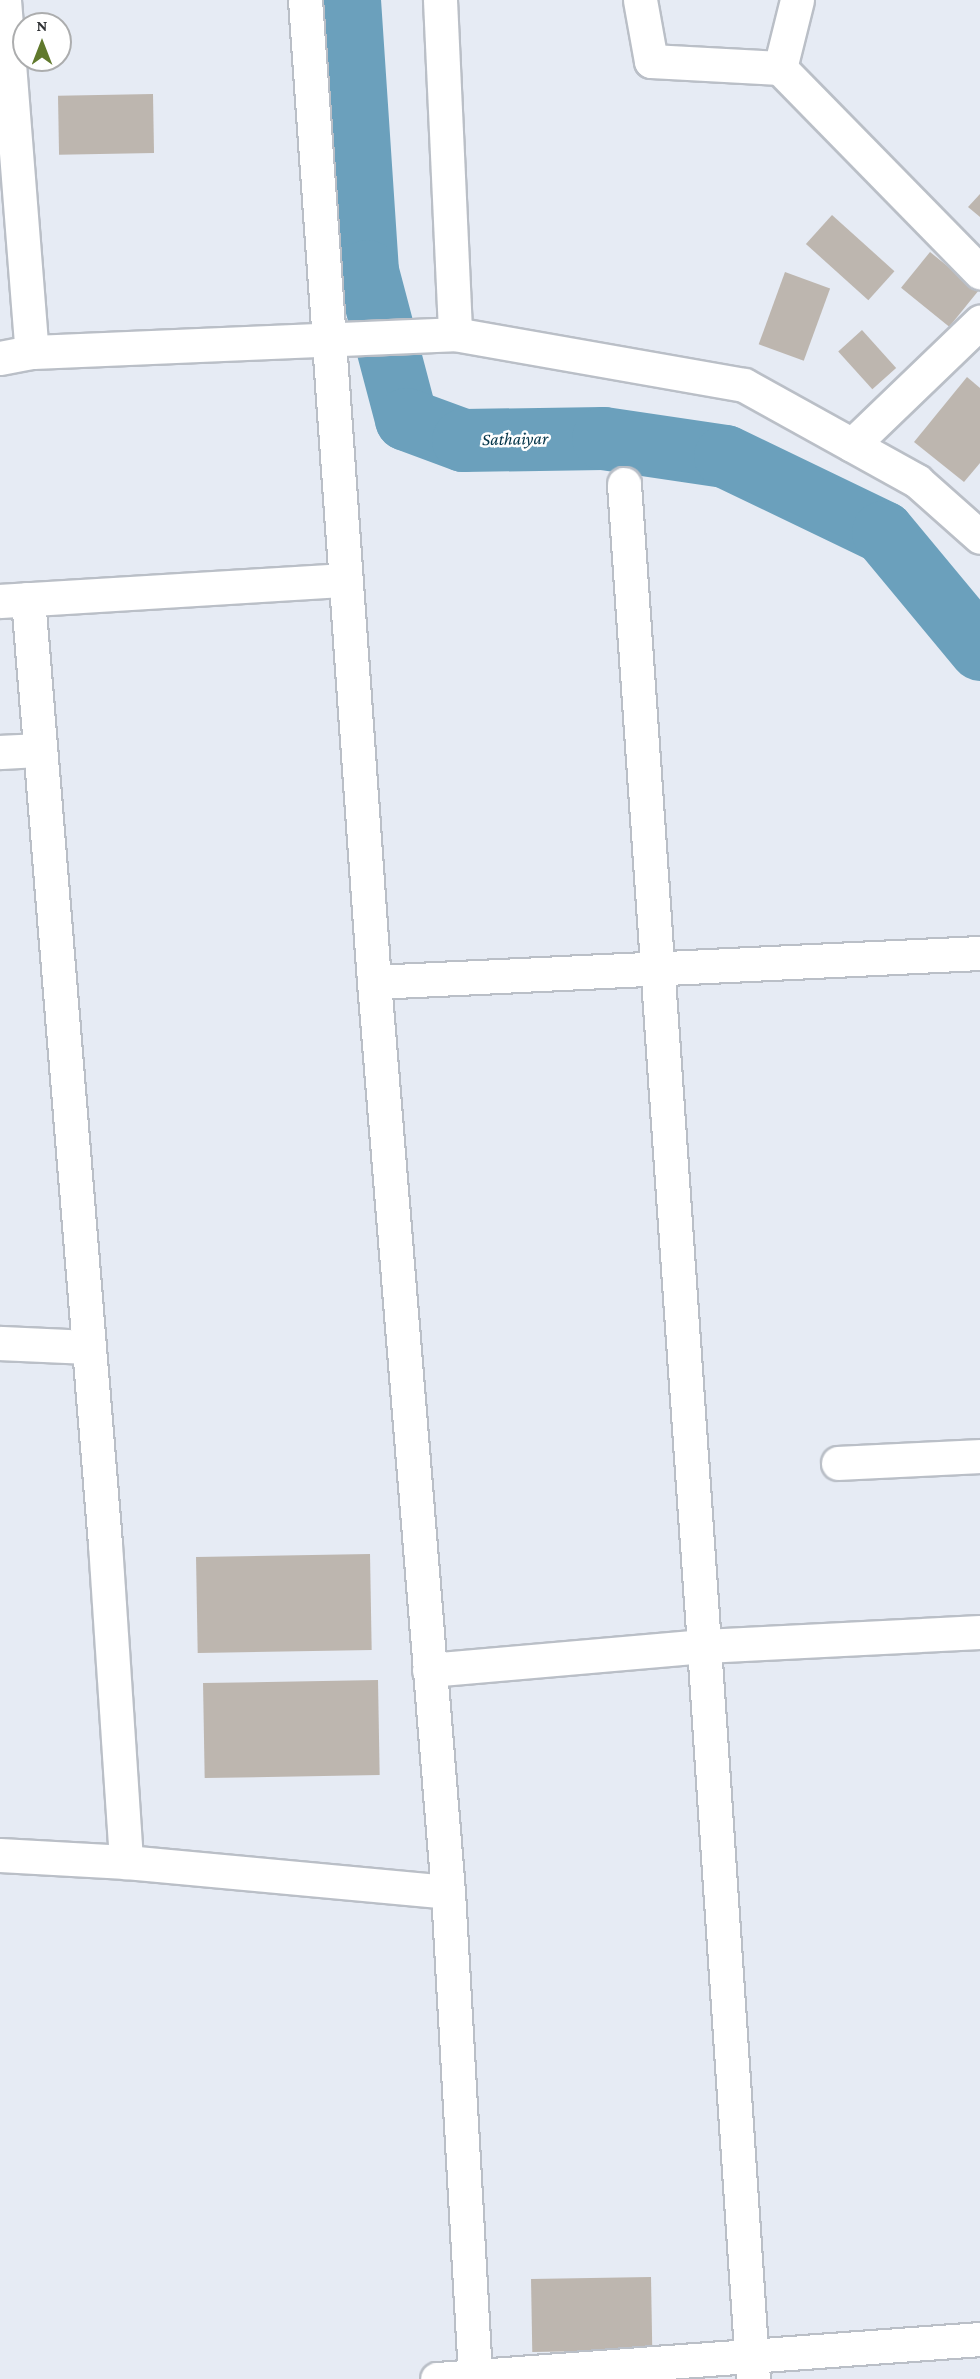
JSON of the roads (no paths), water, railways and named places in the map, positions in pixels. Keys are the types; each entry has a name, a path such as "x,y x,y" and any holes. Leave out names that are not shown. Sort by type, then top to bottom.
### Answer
{"street":[{"path":"4,0 8,140 32,352"},
{"path":"305,0 374,982 448,1892 475,2377"},
{"path":"440,0 442,335"},
{"path":"640,0 651,61 780,68 980,272"},
{"path":"780,68 797,0"},
{"path":"852,445 980,322"},
{"path":"0,358 32,352 442,335 744,385 917,481 980,537"},
{"path":"624,484 660,969 752,2367"},
{"path":"126,1862 89,1347 40,750 14,600 345,580"},
{"path":"0,752 40,750"},
{"path":"374,982 980,953"},
{"path":"0,1343 89,1347"},
{"path":"838,1463 980,1456"},
{"path":"429,1670 704,1646 980,1632"},
{"path":"0,1855 126,1862 448,1892"},
{"path":"438,2379 752,2367 980,2339"}],"waterway":[{"name":"Sathaiyar","path":"349,0 367,271 406,419 463,440 603,438 725,456 883,532 980,649"}]}
